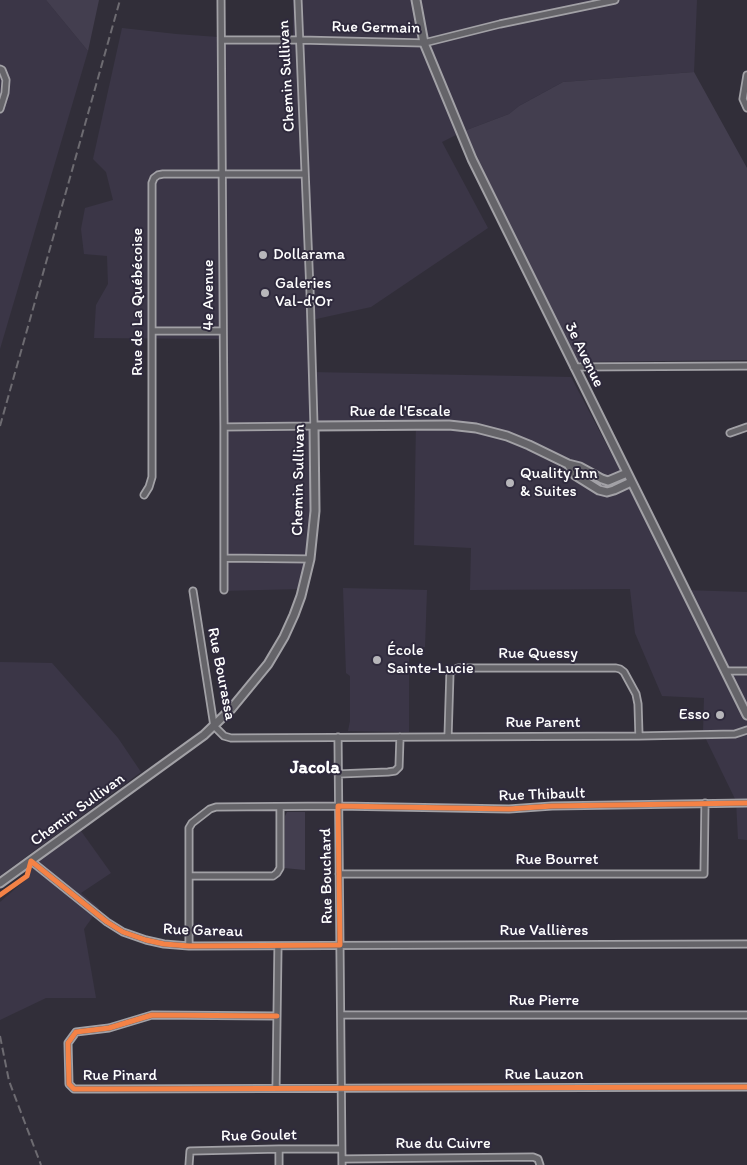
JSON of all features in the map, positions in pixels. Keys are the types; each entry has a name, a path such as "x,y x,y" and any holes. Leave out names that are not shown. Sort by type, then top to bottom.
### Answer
{"main road":[{"name":"3e Avenue","path":"416,0 424,43 472,159 747,715"},
{"name":"Rue de l'Escale","path":"314,426 449,425 476,428 507,436 608,481 627,473"},
{"name":"Chemin Sullivan","path":"0,883 204,735 231,709 268,664 284,637 301,596 310,559 315,511 314,426"},
{"name":"Rue de l'Escale","path":"568,464 575,475 599,490 607,492 631,482"}],"street":[{"name":"4e Avenue","path":"221,0 224,590"},
{"name":"Chemin Sullivan","path":"298,0 314,426"},
{"name":"Rue Germain","path":"222,40 424,43 500,24 615,0"},
{"path":"0,69 6,80 5,93 0,109"},
{"path":"747,75 743,99 747,108"},
{"name":"Rue de La Québécoise","path":"144,495 152,477 152,183 158,175 164,174 223,174"},
{"path":"223,174 305,174"},
{"path":"152,331 223,331"},
{"path":"574,367 747,366"},
{"name":"Rue de l'Escale","path":"224,427 314,426"},
{"path":"730,433 747,427"},
{"path":"224,558 310,559"},
{"name":"Rue Bourassa","path":"193,591 214,726 224,736 231,738 338,738"},
{"name":"Rue Quessy","path":"448,737 450,672 458,668 620,669 624,672 636,694 640,736"},
{"path":"725,671 747,671"},
{"name":"Rue Parent","path":"338,738 640,736 735,734 747,730"},
{"path":"338,774 395,771 399,767 400,737"},
{"name":"Rue Bouchard","path":"338,738 342,1162"},
{"name":"Rue Bourret","path":"339,874 704,874 704,803"},
{"name":"Rue Thibault","path":"189,946 189,828 192,823 210,809 216,807 338,806 509,809 552,806 747,803"},
{"path":"190,876 273,876 277,873 280,868 280,807"},
{"name":"Rue Gareau","path":"31,860 107,922 123,932 146,940 189,946 340,945"},
{"name":"Rue Vallières","path":"340,945 747,944"},
{"path":"276,1088 278,946"},
{"name":"Rue Pinard","path":"277,1016 152,1015 110,1028 76,1032 68,1042 68,1084 74,1088 341,1088"},
{"name":"Rue Pierre","path":"341,1015 747,1015"},
{"name":"Rue Lauzon","path":"341,1088 747,1087"},
{"path":"279,1149 279,1165"},
{"name":"Rue Goulet","path":"190,1165 190,1151 341,1149"},
{"name":"Rue du Cuivre","path":"342,1162 533,1158 538,1159 540,1165"}],"shaded area":[{"path":"0,0 46,0 88,51 0,349"},
{"path":"46,0 99,0 88,51"},
{"path":"293,0 697,0 694,72 563,82 519,106 509,114 464,131 442,142 488,228 371,307 307,321 309,372 571,377 683,590 747,592 747,840 738,839 736,801 703,733 704,698 662,696 635,633 630,589 470,590 471,548 414,545 416,422 312,423 310,550 301,589 219,591 219,339 94,338 96,305 108,284 107,256 84,254 81,229 85,208 113,200 106,172 93,159 122,28 218,37 293,37"},
{"path":"694,72 747,168 747,360 577,362 464,131 509,114 519,106 563,82"},
{"name":"École Sainte-Lucie","path":"343,588 427,590 425,647 409,647 409,732 348,731 350,721 350,676 346,673"},
{"path":"0,662 52,663 118,738 141,772 0,876"},
{"path":"287,812 305,812 305,870 284,868 285,816"},
{"path":"81,831 111,873 81,893 99,908 84,929 96,998 46,998 0,1020 0,902 29,877 32,866"}],"railway":[{"path":"0,426 120,0"},
{"path":"0,1036 9,1081 41,1165"}],"cycle path":[{"path":"0,895 27,876 31,861 107,922 123,932 146,940 189,946 340,945 338,806 509,809 552,806 747,803"},
{"path":"277,1016 152,1015 109,1028 76,1032 68,1043 69,1084 74,1089 747,1087"}],"place":[{"name":"Dollarama","path":"263,255"},
{"name":"Galeries Val-d'Or","path":"265,293"},
{"name":"Quality Inn & Suites","path":"510,483"},
{"name":"École Sainte-Lucie","path":"377,660"},
{"name":"Esso","path":"720,715"}],"district":[{"name":"Jacola","path":"315,768"}]}
